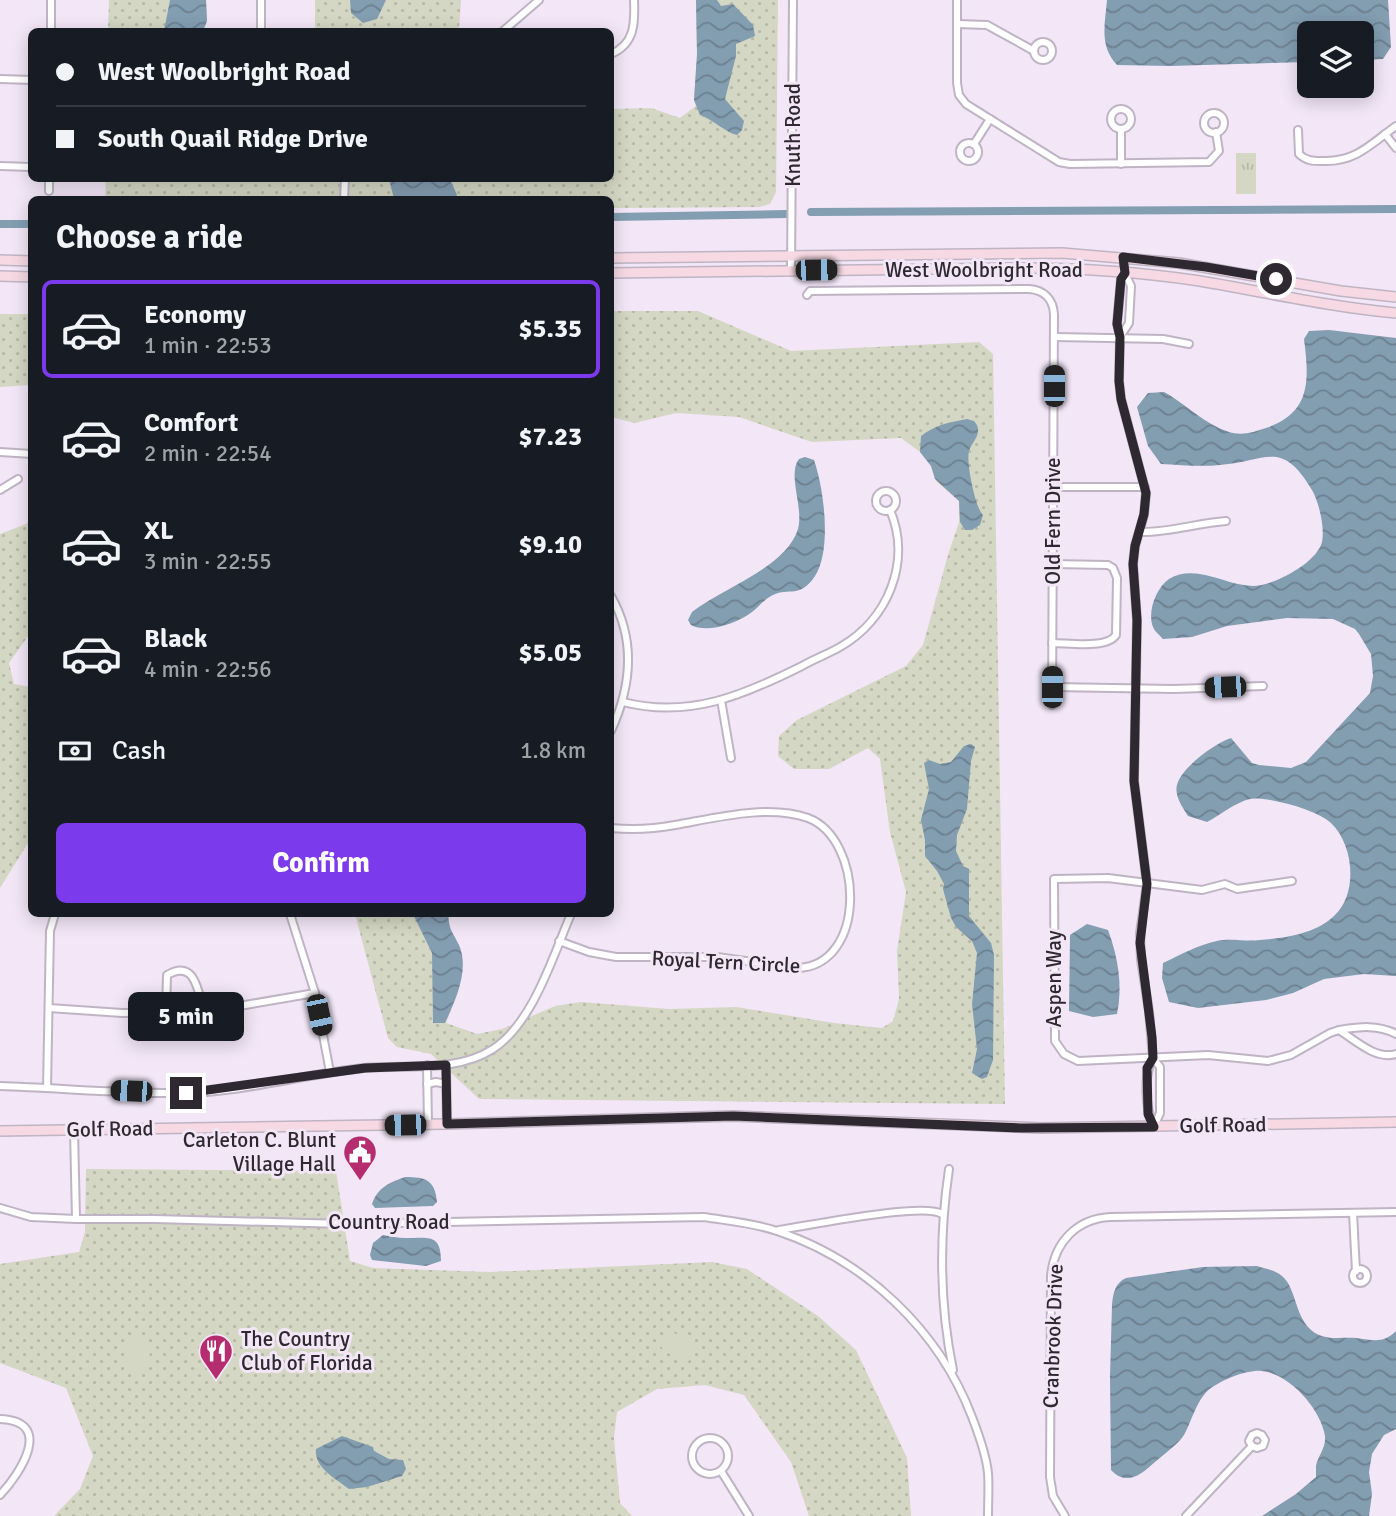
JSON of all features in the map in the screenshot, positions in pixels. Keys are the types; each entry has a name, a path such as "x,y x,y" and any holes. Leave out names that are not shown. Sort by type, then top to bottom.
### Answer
{"main road":[{"name":"West Woolbright Road","path":"614,258 1035,252 1123,257 1206,267 1341,291 1396,297"},
{"path":"0,260 28,261"},
{"name":"West Woolbright Road","path":"614,273 1038,268 1125,273 1201,282 1324,304 1396,313"},
{"path":"0,276 28,277"},
{"name":"Golf Road","path":"0,1130 447,1124 733,1116 1021,1128 1396,1122"}],"street":[{"path":"51,0 51,28"},
{"path":"261,0 261,28"},
{"path":"507,28 539,0"},
{"path":"614,52 631,37 634,26 634,0"},
{"name":"Knuth Road","path":"791,271 793,0"},
{"path":"957,0 957,89 967,104 1059,162 1204,163 1214,159 1219,151 1216,132"},
{"path":"957,24 986,25 1034,51"},
{"path":"0,79 28,80"},
{"path":"974,144 990,119"},
{"path":"1298,130 1299,154 1313,162 1348,159 1396,126"},
{"path":"1121,130 1121,164"},
{"path":"1385,134 1396,148"},
{"path":"0,166 28,167"},
{"path":"49,182 49,191"},
{"path":"1120,337 1129,323 1131,286 1125,273 1123,257"},
{"path":"1125,273 1121,279 1117,324 1120,337 1118,368 1121,399 1146,504 1133,564 1137,620 1134,781 1147,884 1140,943 1153,1058 1160,1067 1160,1114 1154,1127"},
{"name":"Old Fern Drive","path":"807,295 810,291 1034,289 1052,303 1052,705"},
{"path":"1054,337 1163,339 1189,344"},
{"path":"0,452 28,454"},
{"path":"0,490 18,479"},
{"path":"1053,487 1144,487"},
{"path":"624,702 645,708 670,709 721,699 759,687 842,646 874,617 885,602 897,570 897,532 890,510"},
{"path":"1139,532 1158,533 1226,521"},
{"path":"1052,643 1104,643 1113,639 1116,635 1117,578 1113,568 1108,565 1053,565"},
{"path":"614,603 626,643 628,676 624,702 614,724"},
{"path":"1052,687 1195,689 1263,686"},
{"path":"721,699 731,758"},
{"name":"Royal Tern Circle","path":"559,941 589,952 615,957 718,957 797,968 809,967 823,961 839,944 847,923 849,906 845,863 832,836 812,820 789,814 743,814 652,828 614,828"},
{"name":"Aspen Way","path":"1147,884 1108,878 1054,879 1055,1041 1064,1054 1078,1061 1153,1058"},
{"path":"1147,884 1202,890 1225,884 1237,889 1292,881"},
{"path":"47,1088 50,931 54,917"},
{"path":"291,917 314,993 330,1072"},
{"path":"0,1086 186,1093 330,1072 446,1065 481,1055 512,1032 520,1022 539,987 570,917"},
{"path":"166,1013 167,975 176,970 186,970 193,976 204,1012"},
{"path":"49,1008 122,1013 204,1012 314,993"},
{"path":"1153,1058 1208,1055 1268,1061 1292,1055 1339,1030 1384,1027 1396,1034"},
{"path":"1339,1030 1377,1054 1396,1054"},
{"path":"1153,1058 1147,1068 1148,1114 1154,1127"},
{"path":"427,1065 428,1124"},
{"path":"446,1065 447,1124"},
{"path":"427,1084 446,1084"},
{"path":"74,1130 76,1220"},
{"path":"949,1169 942,1214 944,1326 954,1375 969,1408 984,1453 988,1472 988,1516"},
{"name":"Country Road","path":"0,1208 31,1217 76,1220 154,1219 345,1224 704,1217 754,1224 828,1253 858,1271 886,1293 918,1326 954,1375"},
{"name":"Country Road","path":"777,1231 852,1217 937,1211 942,1214"},
{"name":"Cranbrook Drive","path":"1065,1516 1053,1496 1050,1477 1051,1276 1056,1254 1070,1233 1091,1220 1110,1217 1396,1212"},
{"path":"1353,1213 1356,1271"},
{"path":"0,1419 19,1424 30,1440 24,1462 0,1495"},
{"path":"713,1438 725,1446 728,1459 721,1471 707,1474 695,1466 692,1453 700,1441 713,1438"},
{"path":"1186,1516 1252,1446"},
{"path":"721,1471 749,1516"}],"green space":[{"path":"109,0 206,0 207,21 204,28 108,28"},
{"path":"315,0 461,0 459,28 315,28"},
{"path":"696,0 778,0 776,192 770,204 759,207 614,208 614,196 105,196 106,182 614,182 614,109 651,108 680,118 696,106 694,100"},
{"path":"1236,153 1256,153 1256,194 1236,194"},
{"path":"614,311 698,311 791,351 979,342 993,354 1005,1104 479,1099 431,1054 397,1047 388,1038 356,917 448,917 450,931 459,946 461,956 458,992 446,1023 477,1034 502,1029 555,1006 581,1002 669,1009 736,1007 882,1028 893,1021 899,999 897,951 906,892 890,832 880,759 868,748 829,769 794,769 778,756 779,736 797,720 906,666 923,645 959,522 959,501 937,482 931,466 920,452 901,438 812,442 739,417 676,413 635,423 614,418"},
{"path":"0,314 28,314 28,385 0,387"},
{"path":"28,522 28,636 9,663 14,684 28,686 28,843 0,888 0,534"},
{"name":"The Country Club of Florida","path":"86,1169 336,1171 350,1261 373,1268 490,1272 712,1262 747,1269 818,1316 856,1350 907,1458 911,1516 809,1516 791,1462 744,1395 705,1385 657,1389 617,1412 614,1438 620,1503 632,1516 54,1516 80,1489 93,1456 66,1388 0,1363 0,1264 79,1252 85,1232"},
{"path":"672,1333 684,1336 692,1349 691,1358 686,1364 661,1347 662,1340"},
{"path":"133,1334 146,1340 151,1350 144,1373 138,1376 131,1372 124,1348 127,1337"}],"water":[{"path":"170,0 206,0 207,21 204,28 165,28"},
{"path":"350,0 386,0 377,19 363,23 351,13"},
{"path":"696,0 717,0 721,6 733,4 753,25 755,36 736,44 736,56 725,99 744,121 742,130 737,135 700,115 694,100"},
{"path":"1107,0 1388,0 1391,47 1383,59 1374,59 1374,21 1297,21 1297,62 1117,65 1105,42"},
{"path":"390,182 451,182 457,195 456,196 393,196"},
{"path":"1329,330 1396,338 1396,976 1364,974 1324,979 1293,993 1266,1000 1198,1008 1169,1002 1162,978 1163,963 1217,941 1270,939 1310,931 1335,915 1342,906 1350,882 1345,844 1339,832 1324,818 1292,805 1250,799 1207,822 1188,816 1177,793 1180,778 1200,757 1231,738 1252,763 1291,768 1306,762 1370,693 1373,676 1371,654 1359,634 1355,629 1333,619 1287,618 1227,626 1192,637 1163,639 1156,632 1151,621 1152,608 1160,588 1169,579 1190,573 1243,585 1272,582 1293,572 1312,558 1322,542 1323,530 1315,495 1291,464 1281,458 1272,457 1213,466 1161,464 1148,446 1137,407 1148,393 1164,392 1211,424 1229,432 1243,434 1266,428 1292,413 1300,403 1307,368 1304,339 1309,331"},
{"path":"967,419 974,421 978,428 969,451 969,465 974,494 983,515 980,525 972,530 965,530 960,522 959,501 935,479 931,466 920,452 921,436 926,432 943,424"},
{"path":"805,457 814,460 825,519 823,551 815,576 804,588 773,595 746,616 731,623 714,628 691,625 688,620 692,612 767,566 791,543 799,521 796,465 799,459"},
{"path":"971,744 975,747 971,761 967,809 957,835 956,851 963,866 969,869 969,916 991,943 994,955 993,1060 987,1077 982,1079 972,1073 977,1049 972,1004 977,953 972,941 956,927 951,918 944,884 925,856 921,820 929,789 924,763 929,760 940,764 951,762 964,746"},
{"path":"414,917 449,917 462,955 460,985 445,1023 433,1023 432,953"},
{"path":"1087,924 1108,930 1112,940 1119,982 1117,1014 1093,1017 1069,1011 1070,935"},
{"path":"405,1177 424,1179 432,1184 437,1202 433,1206 375,1208 372,1204 374,1198 381,1190"},
{"path":"383,1235 432,1239 439,1246 441,1261 426,1266 372,1260 370,1255 373,1243"},
{"path":"1257,1266 1282,1276 1291,1289 1305,1323 1319,1335 1378,1340 1387,1338 1396,1331 1396,1429 1384,1435 1372,1454 1369,1472 1372,1494 1369,1516 1262,1516 1316,1477 1318,1458 1325,1441 1322,1425 1309,1402 1289,1383 1266,1372 1239,1374 1208,1390 1199,1402 1182,1438 1138,1475 1125,1478 1111,1470 1112,1305 1117,1286 1126,1278 1203,1267"},
{"path":"342,1436 373,1447 374,1451 389,1459 403,1460 406,1469 402,1476 367,1487 349,1489 326,1472 316,1456 316,1449"}],"waterway":[{"path":"811,212 1396,209"},
{"path":"614,217 786,214"},
{"path":"0,224 28,224"}],"place":[{"name":"Carleton C. Blunt Village Hall","path":"360,1182"},
{"name":"The Country Club of Florida","path":"216,1381"}],"route":[{"path":"186,1093 365,1068 446,1065 447,1124 783,1116 1021,1128 1154,1127 1148,1114 1147,1068 1153,1058 1140,943 1147,884 1134,781 1137,620 1133,564 1146,493 1121,399 1119,381 1120,337 1117,324 1121,279 1125,273 1123,257 1276,279"}]}
